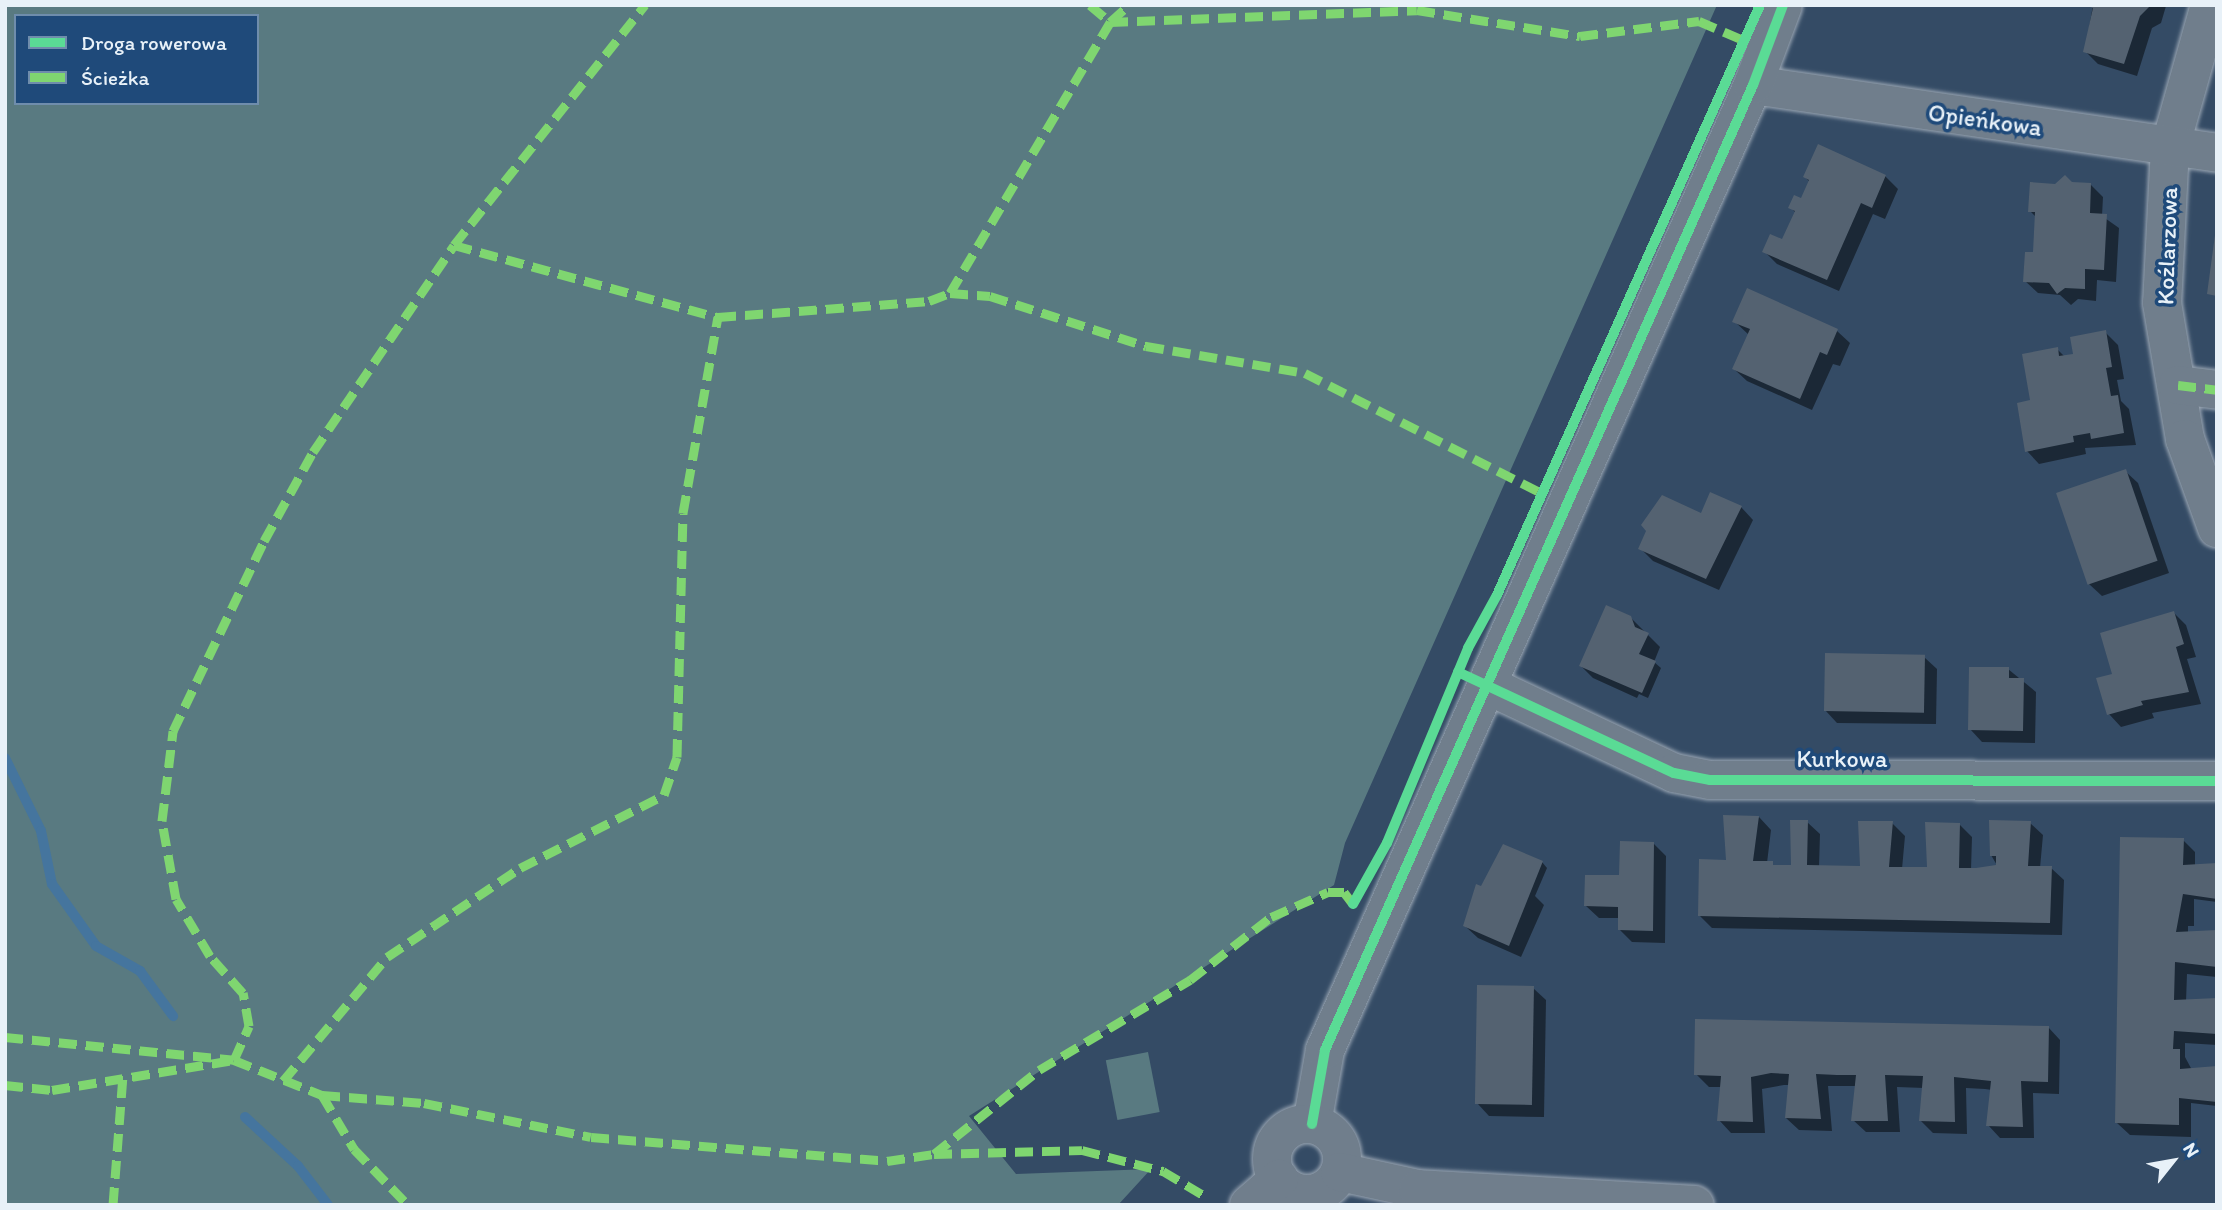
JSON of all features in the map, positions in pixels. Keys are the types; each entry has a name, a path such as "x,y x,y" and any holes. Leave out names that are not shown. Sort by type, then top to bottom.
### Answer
{"street":[{"path":"1312,1124 1325,1050 1753,85 1783,5"},
{"name":"Koźlarzowa","path":"2210,5 2170,147 2162,303 2178,385 2185,439 2217,528"},
{"name":"Opieńkowa","path":"1753,85 2217,153"},
{"path":"2178,385 2217,390"},
{"name":"Kurkowa","path":"1487,685 1674,773 1710,780 2217,781"},
{"path":"1312,1124 1337,1141 1340,1172 1315,1192 1293,1191 1279,1179 1273,1167 1275,1145 1289,1129 1312,1124"},
{"path":"1340,1172 1418,1189 1695,1205"},
{"path":"1249,1205 1279,1179"}],"green space":[{"path":"5,5 1717,5 1345,843 1334,885 969,1116 1016,1174 1151,1169 1118,1205 5,1205"},
{"path":"1148,1052 1160,1112 1117,1120 1106,1060"}],"building":[{"path":"2085,5 2151,5 2140,16 2124,64 2083,52 2093,8"},
{"path":"1818,144 1886,175 1872,208 1861,203 1827,280 1762,252 1770,234 1782,239 1795,211 1788,208 1794,195 1801,198 1809,180 1803,177"},
{"path":"2065,175 2072,182 2091,183 2090,213 2107,214 2104,270 2085,269 2085,289 2065,288 2057,294 2049,283 2023,282 2025,252 2033,252 2035,212 2028,212 2030,182 2055,184"},
{"path":"2217,235 2217,296 2207,294"},
{"path":"1747,288 1838,329 1827,355 1820,352 1800,399 1732,369 1750,329 1732,322"},
{"path":"2106,330 2112,367 2106,368 2111,396 2118,395 2124,433 2091,439 2090,433 2073,436 2074,442 2025,452 2017,403 2030,400 2022,354 2058,347 2059,356 2073,354 2070,337"},
{"path":"2126,469 2158,561 2088,585 2056,493"},
{"path":"1710,492 1742,506 1706,579 1638,549 1646,531 1641,525 1662,495 1701,513"},
{"path":"1606,605 1631,616 1635,627 1649,633 1639,654 1656,661 1642,693 1579,666"},
{"path":"2174,611 2184,644 2176,647 2189,692 2141,701 2143,705 2107,715 2096,678 2112,674 2100,633"},
{"path":"1825,653 1925,655 1924,713 1824,711"},
{"path":"1969,667 2009,667 2009,678 2024,678 2023,731 1968,730"},
{"path":"1723,815 1759,816 1753,861 1773,861 1773,865 1791,865 1790,820 1808,820 1807,865 1860,866 1858,821 1893,821 1889,867 1927,867 1925,822 1960,823 1959,868 1996,865 1996,856 1990,856 1989,820 2031,821 2028,866 2052,866 2050,923 1698,916 1699,859 1726,860"},
{"path":"2120,837 2184,838 2183,865 2217,863 2217,899 2183,894 2176,932 2217,930 2217,967 2175,962 2174,1000 2217,998 2217,1034 2174,1031 2173,1049 2180,1049 2180,1069 2217,1066 2217,1102 2179,1098 2179,1125 2115,1123"},
{"path":"1620,841 1654,842 1653,931 1618,930 1618,907 1584,906 1585,875 1619,875"},
{"path":"1503,844 1543,861 1509,946 1463,926 1476,884 1481,886"},
{"path":"1477,985 1534,986 1532,1105 1475,1104"},
{"path":"1695,1019 2049,1026 2048,1082 2021,1081 2023,1127 1986,1126 1991,1081 1954,1077 1955,1122 1919,1121 1923,1076 1885,1075 1888,1121 1851,1121 1856,1075 1816,1074 1821,1119 1785,1118 1789,1074 1771,1073 1751,1077 1753,1122 1717,1121 1721,1076 1694,1075"}],"waterway":[{"path":"5,758 41,831 52,884 96,946 140,971 173,1016"},
{"path":"245,1117 298,1166 328,1205"}],"marked path":[{"path":"5,1085 52,1090 234,1060 249,1026 243,993 210,956 176,899 162,821 173,731 264,541 313,452 454,245 645,5"},
{"path":"1090,5 1110,22 1417,10 1580,36 1699,21 1741,39"},
{"path":"283,1081 387,957 520,868 664,795 677,757 683,513 718,317 929,301 950,293 1110,22 1129,5"},
{"path":"454,245 718,317"},
{"path":"950,293 990,296 1146,346 1305,373 1543,494"},
{"path":"2178,385 2217,390"},
{"path":"322,1095 424,1103 591,1137 887,1161 934,1154 1039,1070 1190,980 1271,917 1328,892 1344,892 1353,904"},
{"path":"5,1037 234,1060 322,1095 354,1149 408,1205"},
{"path":"113,1205 123,1076"},
{"path":"934,1154 1082,1150 1163,1171 1205,1196"}],"cycle path":[{"path":"1353,904 1387,843 1468,648 1497,595 1760,5"},
{"path":"1312,1124 1325,1050 1753,85 1783,5"},
{"path":"1458,672 1674,773 1710,780 2217,781"}]}
